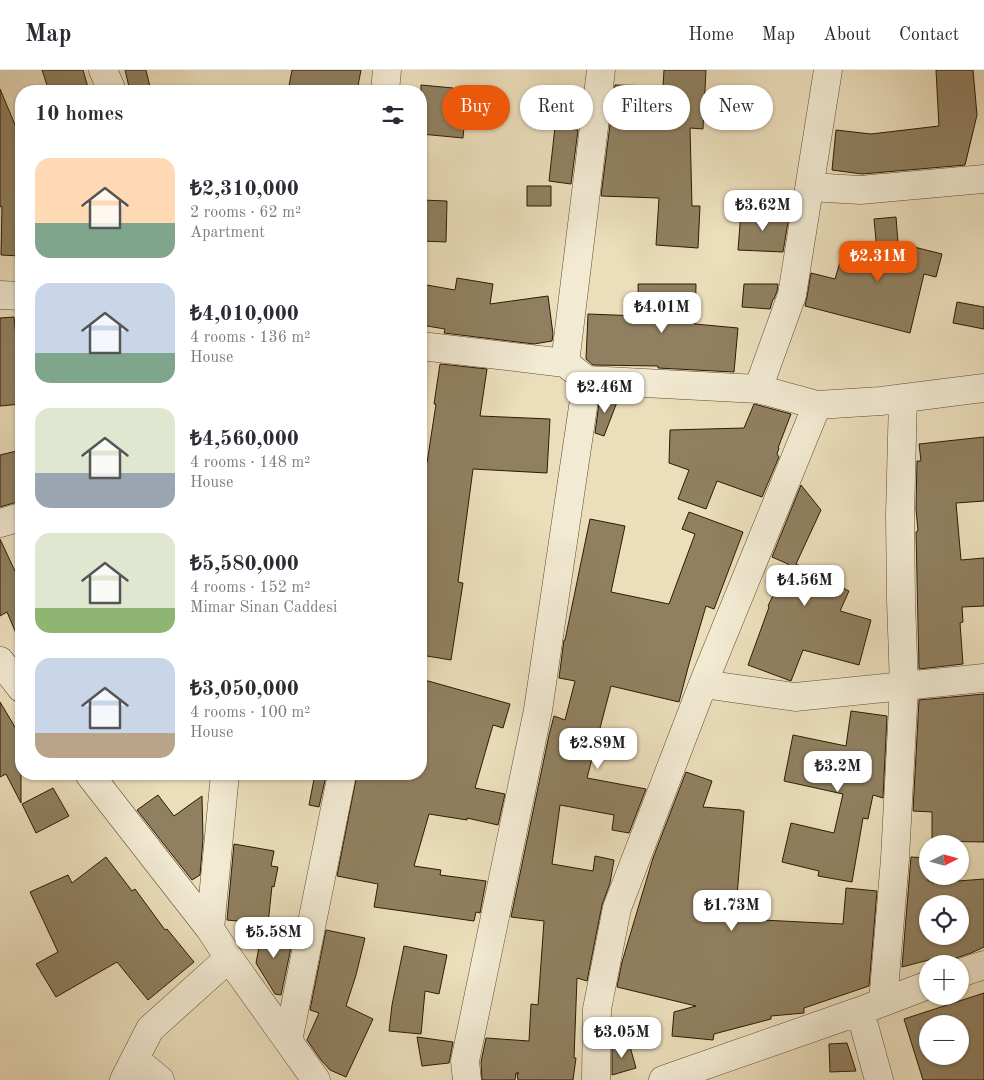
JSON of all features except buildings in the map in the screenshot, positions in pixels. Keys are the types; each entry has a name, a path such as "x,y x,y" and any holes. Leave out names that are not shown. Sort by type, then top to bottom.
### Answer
{"street":[{"path":"103,70 109,85"},
{"path":"386,85 387,70"},
{"path":"565,363 601,70"},
{"path":"758,390 792,294 828,70"},
{"path":"810,187 860,190 984,179"},
{"path":"0,295 15,296"},
{"path":"427,347 565,363 587,380 758,390 817,405 881,401 984,388"},
{"path":"467,1080 465,1061 538,710 587,380"},
{"path":"879,1080 871,1006 895,859 904,687 900,514 903,398"},
{"path":"596,1080 597,1008 617,908 704,684 817,405"},
{"path":"0,523 15,519"},
{"path":"0,661 15,680"},
{"path":"704,684 795,697 984,678"},
{"path":"94,780 210,929 316,1080"},
{"path":"210,929 224,780"},
{"path":"288,1041 341,780"},
{"path":"160,1080 130,1069 150,1029 229,958"},
{"path":"969,970 984,964"},
{"path":"663,1080 731,1068 871,1006 919,988"}]}
